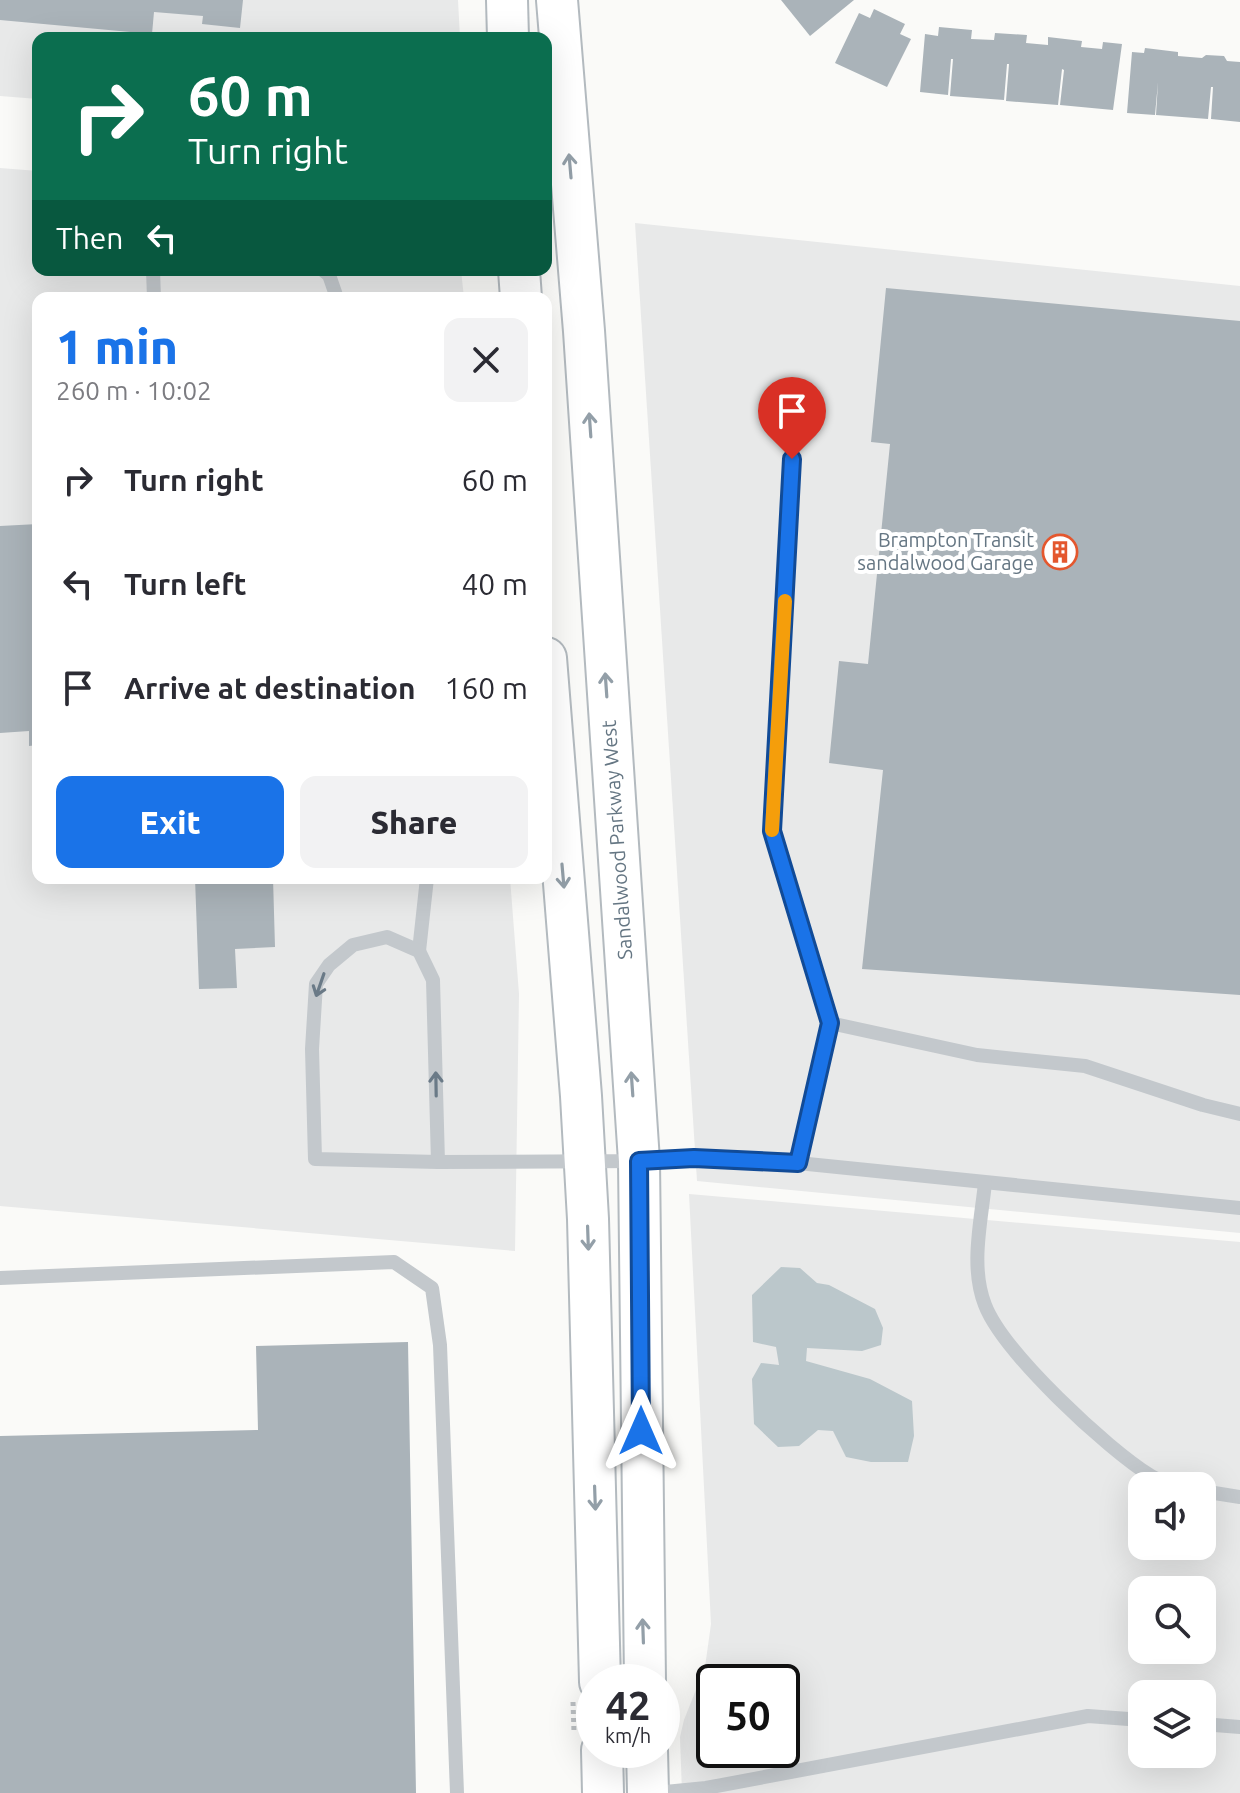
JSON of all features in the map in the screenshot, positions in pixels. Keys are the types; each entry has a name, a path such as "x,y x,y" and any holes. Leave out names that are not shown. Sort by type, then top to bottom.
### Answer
{"main road":[{"path":"507,0 508,32"},
{"name":"Sandalwood Parkway West","path":"557,0 584,331 639,1161 645,1664"},
{"path":"552,737 584,1160 599,1664"},
{"path":"602,1768 603,1793"},
{"path":"647,1768 648,1793"}],"lane":[{"path":"792,459 772,831 830,1023 798,1163"},
{"path":"426,884 419,951 433,980 438,1162"},
{"path":"419,951 387,937 353,945 329,965 316,984 312,1049 315,1159 438,1162 694,1158 798,1163 1240,1208"},
{"path":"830,1023 977,1055 1085,1066 1240,1114"},
{"path":"985,1183 977,1263 984,1304 1005,1340 1046,1384 1118,1451 1146,1472"},
{"path":"0,1278 394,1262 432,1288 440,1345 457,1793"},
{"path":"1216,1493 1240,1497"},
{"path":"655,1793 706,1788 1088,1716 1128,1719"},
{"path":"1216,1725 1240,1727"}],"shaded area":[{"path":"0,0 458,0 460,32 32,32 32,99 0,96"},
{"path":"0,168 32,171 32,276 462,276 463,292 32,292 32,884 510,884 519,994 515,1251 0,1206"},
{"name":"Brampton Transit sandalwood Garage","path":"635,223 1240,286 1240,1233 697,1181"},
{"path":"689,1194 1240,1242 1240,1793 682,1793 680,1737 696,1690 696,1768 800,1768 800,1664 705,1664 711,1624"},
{"path":"781,1267 800,1268 817,1283 829,1285 875,1309 883,1328 881,1345 862,1351 807,1348 806,1361 870,1379 912,1401 914,1436 908,1462 871,1462 846,1457 833,1431 818,1430 799,1446 778,1447 754,1424 752,1379 761,1363 779,1365 776,1347 753,1342 752,1295"}],"building":[{"path":"0,0 243,0 240,28 202,24 203,16 154,12 152,32 0,20"},
{"path":"781,0 854,0 810,36"},
{"path":"874,9 905,24 900,34 911,39 887,87 835,63 859,13 870,18"},
{"path":"939,27 972,30 971,39 994,40 995,33 1027,35 1026,43 1048,45 1048,37 1082,41 1081,47 1102,49 1103,42 1122,44 1113,110 1060,105 1062,69 1058,105 1006,101 1009,64 1004,100 950,96 953,59 948,95 920,92 925,34 938,36"},
{"path":"1145,48 1178,52 1178,56 1224,56 1227,61 1240,62 1240,122 1211,119 1213,87 1208,119 1156,115 1158,82 1155,115 1127,113 1132,52 1144,53"},
{"name":"Brampton Transit sandalwood Garage","path":"886,288 1240,321 1240,995 862,969 883,770 829,763 839,661 868,664 890,444 871,442"},
{"path":"32,524 32,746 29,746 29,731 0,733 0,526"},
{"path":"195,884 273,884 275,947 235,949 237,988 199,989"},
{"path":"408,1342 416,1793 0,1793 0,1436 258,1430 256,1346"}],"slow traffic":[{"path":"772,830 785,601"}],"place":[{"name":"Brampton Transit sandalwood Garage","path":"1060,552"}],"route":[{"path":"641,1431 639,1161 694,1158 798,1163 830,1023 772,831 792,459"}]}
